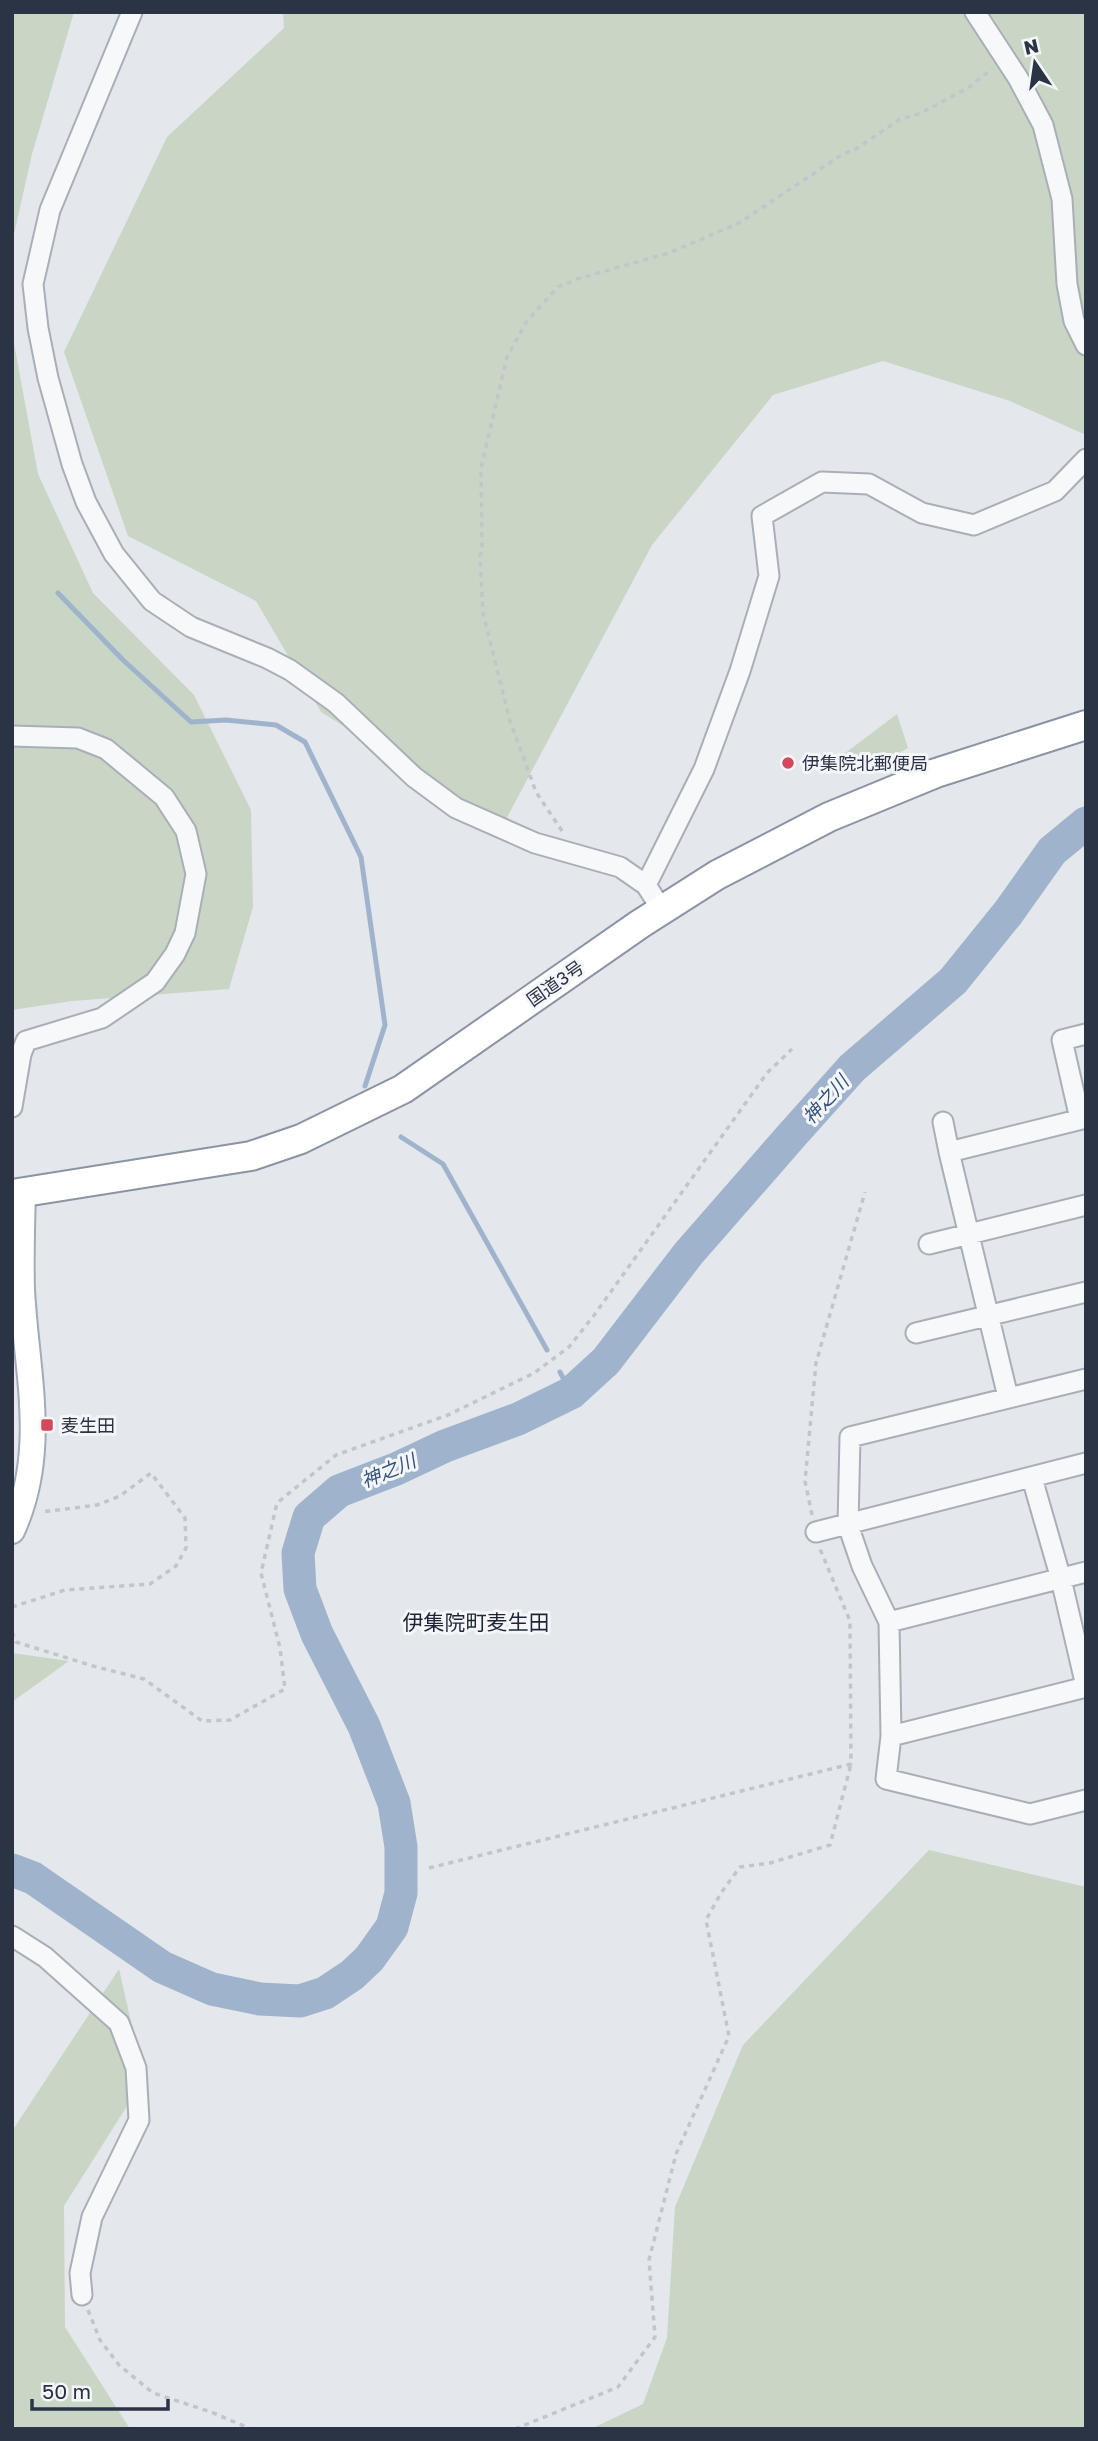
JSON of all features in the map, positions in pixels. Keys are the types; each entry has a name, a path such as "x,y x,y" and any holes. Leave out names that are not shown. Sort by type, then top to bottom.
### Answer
{"highway":[{"name":"国道3号","path":"18,1194 251,1156 312,1134 403,1089 717,874 829,817 936,773 1086,725"}],"main road":[{"path":"16,1523 27,1484 34,1418 22,1291 18,1194"}],"street":[{"path":"132,12 50,210 33,284 48,378 72,464 86,502 114,554 152,601 191,627 290,670 336,703 414,777 456,808 535,843 620,867 646,885 662,910"},
{"path":"975,12 1018,78 1042,125 1062,199 1067,284 1074,321 1086,345"},
{"path":"646,885 704,769 740,671 769,576 762,516 822,482 869,484 922,513 974,524 1055,491 1086,459"},
{"path":"12,736 78,738 106,749 164,797 186,831 196,874 185,933 175,954 155,982 102,1018 26,1041 21,1054 12,1107"},
{"path":"949,1152 1083,1118 1062,1040 1086,1034"},
{"path":"943,1122 1007,1397"},
{"path":"929,1244 1086,1205"},
{"path":"916,1333 1086,1292"},
{"path":"1086,1378 850,1437 849,1525 862,1566 889,1622 891,1736 886,1779 1030,1814 1086,1800"},
{"path":"816,1532 1086,1463"},
{"path":"891,1736 1086,1686 1061,1579 1032,1478"},
{"path":"889,1622 1086,1572"},
{"path":"12,1936 46,1956 119,2023 136,2068 139,2120 92,2217 80,2273 82,2295"}],"path":[{"path":"583,855 556,824 536,792 510,721 483,613 480,556 481,468 508,357 527,321 558,287 669,253 739,223 900,119 921,113 968,88 1005,60"},
{"path":"12,1632 16,1642 144,1679 202,1721 230,1720 285,1689 280,1648 261,1573 277,1503 336,1455 448,1415 534,1373 569,1347 767,1073 792,1049"},
{"path":"515,2429 618,2387 655,2337 649,2260 676,2154 729,2036 706,1920 721,1892 740,1867 770,1863 830,1845 851,1764 850,1621 822,1558 805,1481 816,1363 865,1192"},
{"path":"12,1607 65,1590 150,1584 176,1566 186,1548 185,1518 151,1473 120,1496 97,1505 16,1523"},
{"path":"429,1868 851,1764"},
{"path":"82,2295 100,2340 119,2365 153,2393 211,2412 251,2429"}],"green space":[{"path":"12,12 74,12 32,154 12,243"},
{"path":"283,12 1086,12 1086,435 1010,401 883,361 773,395 652,545 503,825 321,712 256,601 128,536 64,352 167,137 284,28"},
{"path":"12,332 38,474 93,593 194,695 251,810 253,907 229,989 72,1001 12,1010"},
{"path":"897,714 908,748 865,772 844,754"},
{"path":"12,1653 69,1661 12,1702"},
{"path":"929,1850 1086,1887 1086,2429 591,2429 643,2404 667,2338 675,2207 743,2045"},
{"path":"119,1969 144,2079 64,2206 65,2327 130,2429 12,2429 12,2131"}],"waterway":[{"path":"58,593 123,660 191,722 226,720 276,725 305,742 361,857 385,1025 365,1086"},
{"name":"神之川","path":"12,1870 33,1878 162,1967 212,1989 260,1999 300,2001 325,1993 352,1975 369,1959 392,1927 401,1893 401,1847 394,1803 364,1726 317,1634 300,1589 298,1553 309,1517 339,1491 445,1446 518,1419 571,1393 606,1361 688,1254 852,1068 953,981 1008,913 1052,851 1086,823"},
{"path":"401,1137 443,1164 547,1350"},
{"path":"560,1372 571,1393"}],"place":[{"name":"伊集院北郵便局","path":"788,763"},
{"name":"麦生田","path":"47,1425"}],"district":[{"name":"伊集院町麦生田","path":"476,1622"}]}
